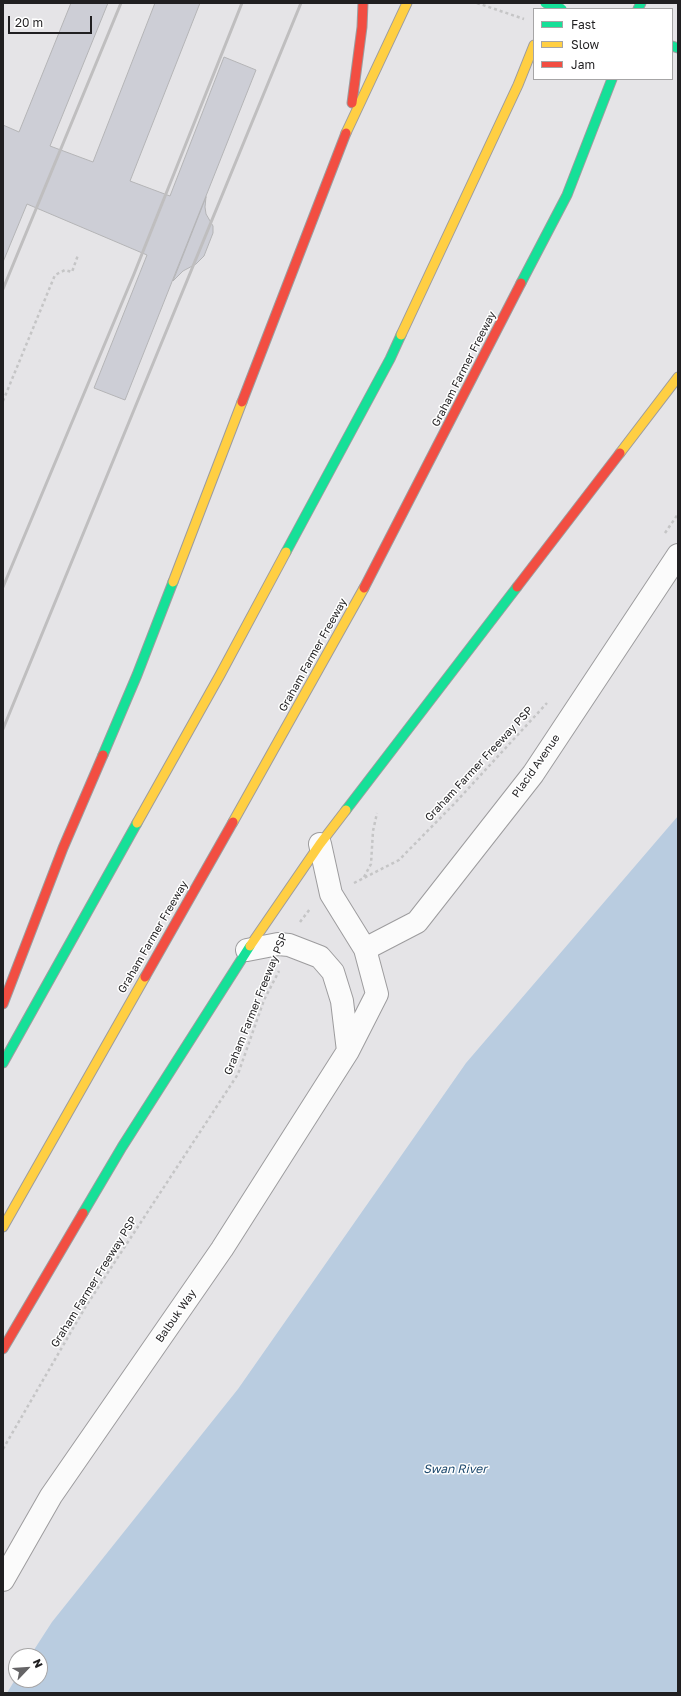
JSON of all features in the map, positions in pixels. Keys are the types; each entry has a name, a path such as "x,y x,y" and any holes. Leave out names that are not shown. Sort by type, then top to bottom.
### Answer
{"main road":[{"path":"349,124 362,27 363,3"},
{"path":"3,1004 63,848 137,675 349,124 407,3"},
{"path":"545,3 559,8"},
{"path":"3,1063 220,675 390,359 514,92 533,47"},
{"name":"Graham Farmer Freeway","path":"3,1227 354,608 567,196 612,80"},
{"path":"3,1349 122,1147 247,950 320,844 678,377"}],"street":[{"name":"Placid Avenue","path":"365,949 417,922 533,774 678,555"},
{"name":"Balbuk Way","path":"3,1580 51,1496 222,1249 348,1051 377,994 365,949 331,894 320,844"},
{"path":"247,950 270,944 289,945 320,957 333,972 342,1002 348,1051"}],"path":[{"path":"478,3 527,20"},
{"path":"3,401 55,275 65,270 72,272 78,255"},
{"path":"661,537 678,514"},
{"name":"Graham Farmer Freeway PSP","path":"3,1449 86,1306 238,1074 262,1006 289,945 297,927 313,905 331,894 399,860 454,804 549,701"}],"water":[{"name":"Swan River","path":"678,816 678,1693 7,1693 10,1688 48,1688 48,1648 35,1648 52,1622 238,1389 466,1063"}],"building":[{"path":"71,3 108,3 50,146 93,162 155,3 200,3 130,181 170,196 224,57 256,70 125,400 94,388 147,255 27,204 3,262 3,125 19,132"},
{"path":"206,197 206,214 213,226 213,233 204,256 196,264 183,271 173,281"}],"railway":[{"path":"3,289 121,3"},
{"path":"3,587 134,274 242,3"},
{"path":"3,729 301,3"}],"traffic: fast":[{"path":"545,3 559,8"},
{"path":"638,8 641,3"},
{"path":"673,46 678,48"},
{"path":"521,283 567,195 612,80"},
{"path":"286,552 390,359 401,335"},
{"path":"103,755 137,675 173,582"},
{"path":"346,810 517,587"},
{"path":"3,1063 137,823"},
{"path":"83,1213 122,1147 250,946"}],"traffic: slow":[{"path":"346,133 407,3"},
{"path":"401,335 518,85 533,48"},
{"path":"620,453 678,377"},
{"path":"173,582 242,402"},
{"path":"137,823 220,675 286,552"},
{"path":"233,822 364,588"},
{"path":"250,946 320,844 346,810"},
{"path":"3,1227 145,977"}],"traffic: jam":[{"path":"352,103 362,27 363,3"},
{"path":"242,402 346,133"},
{"path":"364,588 521,283"},
{"path":"517,587 620,453"},
{"path":"3,1004 63,848 103,755"},
{"path":"145,977 233,822"},
{"path":"3,1349 83,1213"}]}
